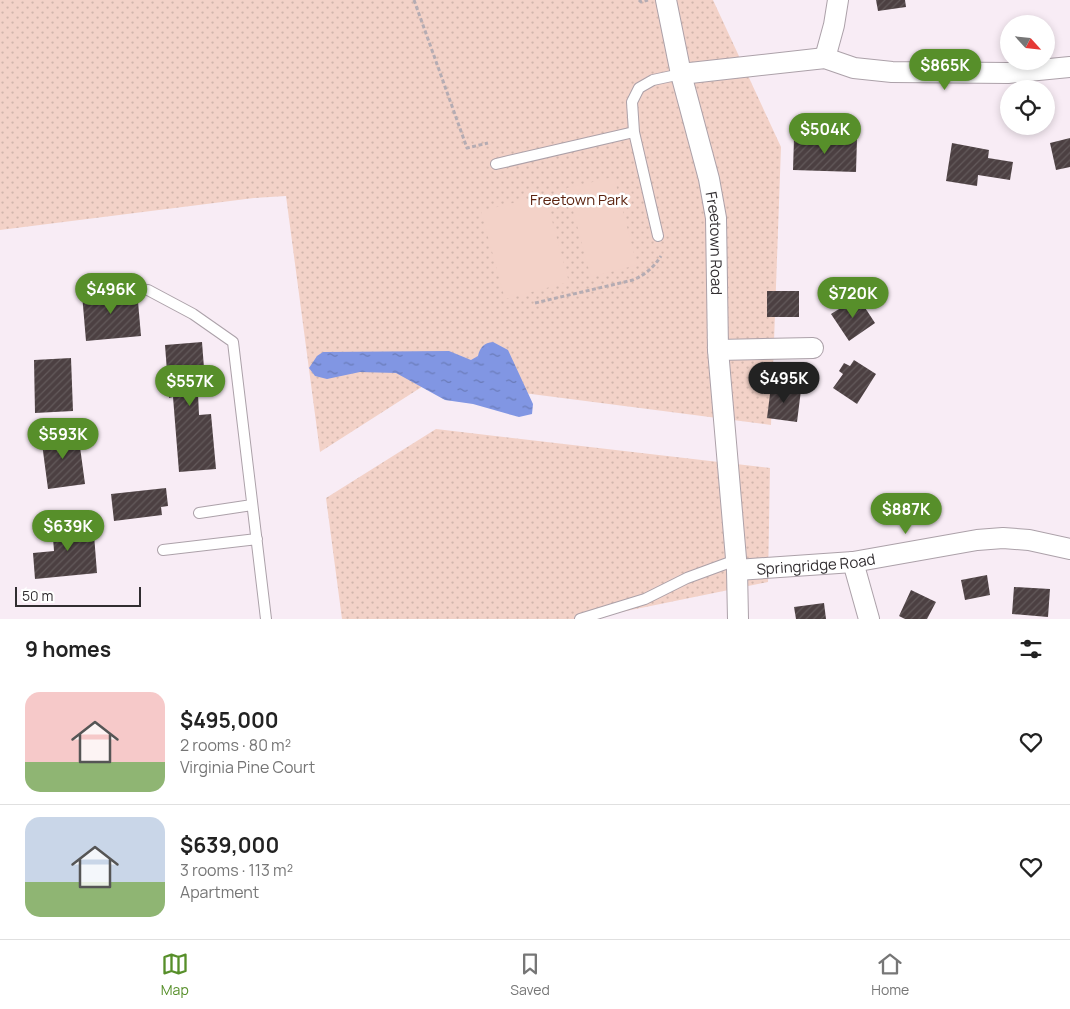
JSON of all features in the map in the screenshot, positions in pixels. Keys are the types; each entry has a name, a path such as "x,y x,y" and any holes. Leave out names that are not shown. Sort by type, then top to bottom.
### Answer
{"street":[{"name":"Freetown Road","path":"666,0 681,74 709,179 716,218 718,350 737,565 738,619"},
{"path":"825,58 834,25 838,0"},
{"path":"681,74 825,58 854,68 892,72 1008,73 1070,67"},
{"path":"718,350 813,348"},
{"name":"Springridge Road","path":"737,565 853,562 977,540 1003,538 1029,540 1070,549"},
{"path":"853,562 869,619"}],"lane":[{"path":"658,236 634,132 632,102 640,88 653,80 681,74"},
{"path":"496,164 634,132"},
{"path":"148,290 193,314 233,342 266,619"},
{"path":"199,513 252,505"},
{"path":"163,550 256,539"},
{"path":"580,619 645,599 687,578 737,565"}],"path":[{"path":"414,0 467,148 488,143"},
{"path":"639,0 641,2 648,0"},
{"path":"535,303 633,280 646,274 655,266 660,256"}],"green space":[{"name":"Freetown Park","path":"0,0 713,0 781,147 771,425 431,381 320,452 286,196 254,198 0,230"},
{"path":"614,177 637,265 591,277 567,188"},
{"path":"545,195 569,282 505,299 481,211"},
{"path":"436,429 770,468 768,582 587,619 342,619 326,498"}],"water":[{"path":"493,342 508,350 533,404 532,414 519,417 473,404 445,400 396,373 360,372 327,379 315,376 309,368 317,356 323,352 449,351 471,360 478,356 483,346"}],"building":[{"path":"876,0 905,0 906,7 878,11"},
{"path":"794,138 857,139 856,172 793,170"},
{"path":"1070,138 1070,167 1056,170 1050,143"},
{"path":"952,143 989,150 988,158 1013,162 1010,180 978,175 977,186 946,181"},
{"path":"137,290 141,336 86,341 82,294"},
{"path":"767,291 799,291 799,317 767,317"},
{"path":"858,297 875,323 849,341 831,314"},
{"path":"202,342 206,394 198,394 199,415 211,414 216,469 179,472 173,397 169,398 165,345"},
{"path":"71,358 73,411 35,413 34,360"},
{"path":"854,360 876,374 857,404 833,388 843,374 839,371 844,363 850,366"},
{"path":"771,386 801,390 797,422 767,418"},
{"path":"78,432 85,484 48,489 41,436"},
{"path":"166,488 168,506 161,507 162,515 114,521 111,494"},
{"path":"93,522 97,573 35,579 33,553 54,551 52,525"},
{"path":"987,575 990,595 965,600 961,580"},
{"path":"1014,587 1050,589 1048,617 1012,614"},
{"path":"911,590 936,602 927,619 905,619 899,616"},
{"path":"824,603 826,619 796,619 794,607"}]}
